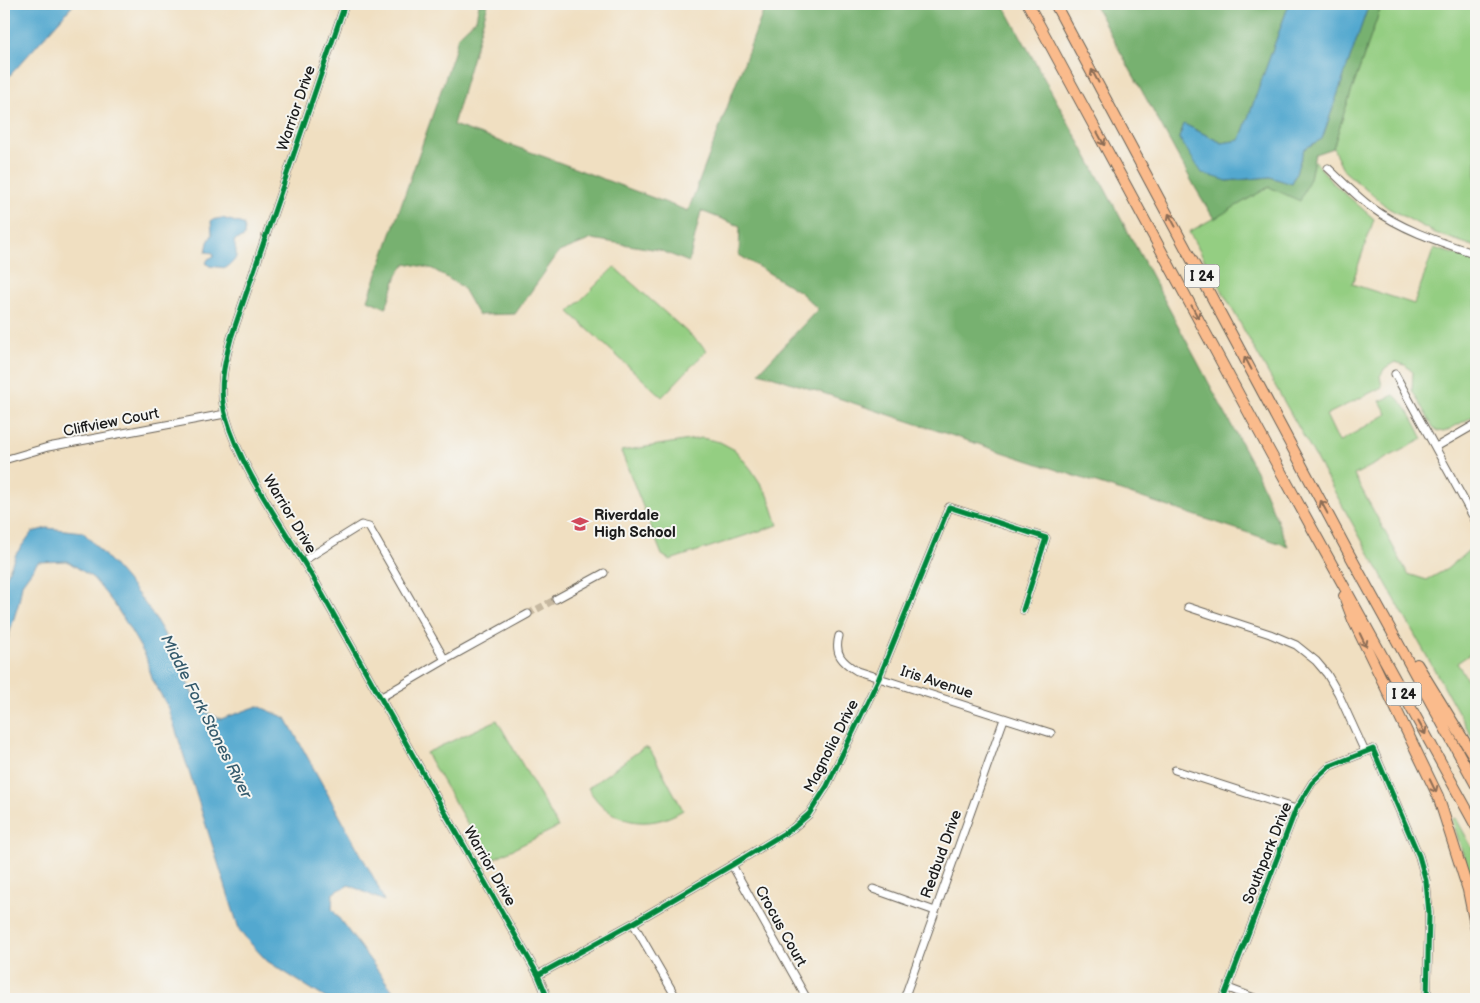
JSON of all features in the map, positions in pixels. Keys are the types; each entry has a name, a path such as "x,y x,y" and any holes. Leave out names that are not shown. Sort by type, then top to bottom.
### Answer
{"highway":[{"name":"I 24","path":"1028,4 1476,826"},
{"name":"I 24","path":"1056,4 1347,550 1476,785"},
{"path":"1347,550 1476,760"},
{"path":"1331,562 1353,620 1438,796 1468,890 1476,930"}],"street":[{"name":"Warrior Drive","path":"345,4 231,338 224,367 222,390 225,414 233,439 248,467 538,975 548,999"},
{"path":"1328,168 1370,207 1407,228 1476,254"},
{"path":"1395,374 1476,522"},
{"name":"Cliffview Court","path":"4,460 48,448 225,414"},
{"path":"1436,447 1476,424"},
{"name":"Magnolia Drive","path":"538,975 732,866 793,828 809,814 827,786 879,678 949,507 1046,538 1023,610"},
{"path":"303,561 362,525 369,527 445,660"},
{"path":"556,599 604,573"},
{"path":"1188,608 1270,634 1296,645 1310,656 1327,674 1365,752"},
{"path":"380,698 528,614"},
{"name":"Iris Avenue","path":"839,636 837,648 839,656 844,663 857,671 1051,733"},
{"name":"Redbud Drive","path":"904,999 1004,719"},
{"name":"Southpark Drive","path":"1223,999 1296,809 1312,782 1330,766 1373,748 1420,856 1426,881 1429,912 1427,999"},
{"path":"1175,770 1296,809"},
{"name":"Crocus Court","path":"732,866 807,999"},
{"path":"873,889 936,911"},
{"path":"633,923 677,999"},
{"path":"1228,988 1257,999"}],"green space":[{"path":"479,4 488,4 453,125 545,157 688,211 766,4 1003,4 1104,187 1257,473 1288,546 759,372 818,309 800,292 739,255 740,226 701,211 689,262 659,250 592,239 559,252 515,314 478,315 462,287 433,269 406,263 397,275 386,308 368,300 454,53 458,36 476,19"},
{"path":"1094,4 1289,4 1240,140 1222,143 1184,124 1179,138 1227,181 1270,177 1292,184 1304,149 1322,139 1369,4 1382,4 1333,148 1315,154 1310,178 1300,201 1269,187 1214,219"},
{"path":"1382,4 1476,4 1476,247 1435,233 1388,208 1344,171 1333,148"},
{"path":"1314,160 1333,183 1374,219 1352,284 1414,304 1434,248 1476,261 1476,415 1444,432 1438,431 1433,427 1412,390 1413,372 1405,365 1395,362 1385,368 1380,376 1382,387 1326,415 1339,442 1387,414 1380,401 1394,395 1407,410 1417,427 1423,439 1354,475 1408,574 1427,580 1447,569 1476,544 1476,619 1471,628 1476,637 1476,650 1457,663 1476,693 1476,744 1189,232 1269,187 1310,178"},
{"path":"614,267 707,350 662,397 569,312"},
{"path":"702,438 720,442 735,450 751,469 768,495 778,525 670,560 662,555 621,451"},
{"path":"497,720 558,827 489,861 426,753"},
{"path":"643,748 651,751 683,810 670,817 656,821 630,821 618,817 607,810 588,788"},
{"path":"1456,818 1476,855 1476,910 1469,874 1452,819"}],"water":[{"path":"4,4 74,4 4,82"},
{"path":"1289,4 1369,4 1322,139 1304,149 1292,184 1270,177 1227,181 1202,173 1179,138 1184,124 1222,143 1240,140"},
{"path":"222,218 243,224 245,229 244,237 234,241 236,256 233,262 226,268 209,266 206,263 208,259 214,256 213,253 206,252 212,235 211,220"},
{"name":"Middle Fork Stones River","path":"47,528 83,532 131,585 162,631 199,709 221,719 258,706 286,718 376,882 384,901 349,885 333,893 332,909 399,999 327,999 267,961 240,932 169,709 152,679 146,657 114,604 93,578 67,561 38,562 22,584 19,602 4,651 4,582 16,554 32,532"}],"tunnel":[{"path":"528,614 556,599"}],"cycle path":[{"path":"345,4 231,338 222,387 226,417 233,438 266,502 316,583 538,975 548,999"},
{"path":"538,975 633,923 732,865 793,828 809,814 827,786 879,678 949,507 1046,538 1023,610"},
{"path":"1223,999 1296,809 1312,783 1330,766 1373,749 1419,856 1426,881 1429,913 1427,999"}],"place":[{"name":"Riverdale High School","path":"580,524"}]}
